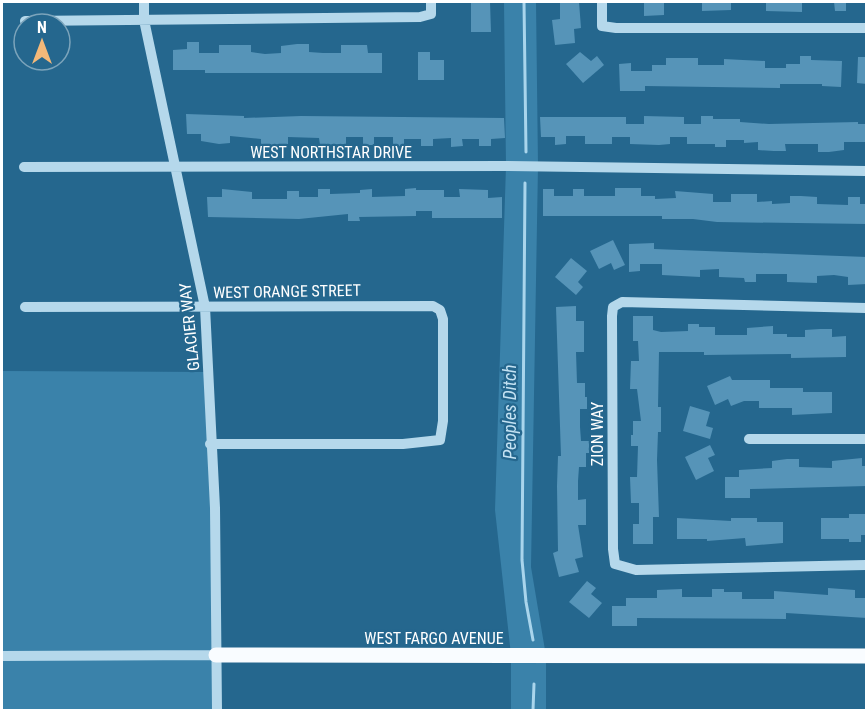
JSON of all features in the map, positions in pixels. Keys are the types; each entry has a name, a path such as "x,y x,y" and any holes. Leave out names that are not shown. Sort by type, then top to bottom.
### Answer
{"main road":[{"name":"WEST FARGO AVENUE","path":"216,655 867,656"}],"street":[{"name":"GLACIER WAY","path":"144,2 144,20 205,307 210,444 215,508 217,711"},
{"path":"72,21 420,17 430,14 430,2"},
{"path":"602,2 602,26 867,28"},
{"name":"WEST NORTHSTAR DRIVE","path":"24,167 639,167 867,171"},
{"name":"ZION WAY","path":"867,309 647,301 616,303 612,316 612,549 615,564 636,570 867,565"},
{"name":"WEST ORANGE STREET","path":"25,307 387,305 433,306 440,310 443,319 443,409 440,440 403,444 210,444"},
{"path":"748,439 867,439"},
{"name":"WEST FARGO AVENUE","path":"2,656 216,655"}],"shaded area":[{"path":"504,2 536,2 538,166 531,567 546,656 546,710 511,710 511,655 495,510 506,166"},
{"path":"2,371 209,372 217,710 2,710"}],"building":[{"path":"471,2 490,2 491,32 471,32"},
{"path":"560,2 579,2 581,28 574,29 575,43 555,45 552,20 560,19"},
{"path":"644,2 664,2 664,15 644,16"},
{"path":"702,2 731,2 731,10 702,11"},
{"path":"766,2 802,2 802,12 766,11"},
{"path":"834,2 846,2 846,11 835,11"},
{"path":"187,42 199,42 199,53 219,53 219,45 251,45 251,52 265,54 281,53 281,46 297,44 309,44 309,52 323,53 341,53 341,45 367,45 368,53 382,53 382,73 205,73 205,70 173,70 173,50 187,49"},
{"path":"418,52 430,52 430,60 444,60 444,80 418,80"},
{"path":"580,52 591,61 597,56 604,65 583,83 566,64"},
{"path":"800,56 811,56 811,60 842,61 841,87 822,86 822,84 780,84 780,88 645,86 645,91 620,91 619,64 631,63 631,71 652,71 652,65 666,65 666,58 698,58 698,65 724,65 724,59 765,61 765,68 786,68 786,64 800,64"},
{"path":"858,57 867,57 867,84 857,83"},
{"path":"186,114 244,116 244,118 301,116 504,118 505,138 491,139 491,146 479,146 479,139 462,139 463,146 451,147 451,138 433,139 433,146 421,146 421,139 404,139 404,146 393,147 393,137 374,137 374,145 363,145 363,137 346,137 346,144 320,145 319,138 288,137 288,144 261,146 261,139 230,136 230,143 219,144 201,141 201,134 187,134"},
{"path":"644,116 684,117 684,124 701,124 701,116 769,124 858,122 858,124 867,124 867,142 844,142 844,150 818,152 818,144 785,144 786,151 774,151 758,150 758,142 744,143 744,140 726,140 726,147 715,147 715,144 687,144 687,137 670,137 670,144 659,145 630,144 630,137 612,137 612,144 585,144 585,136 566,136 566,144 555,145 555,137 541,137 540,117 626,117 626,124 644,124"},
{"path":"416,188 416,190 444,190 444,197 460,197 459,189 488,190 488,198 502,197 502,218 432,218 432,211 416,211 416,216 359,217 360,221 348,221 348,214 299,219 208,217 207,197 222,197 222,189 252,192 252,199 287,199 287,191 299,191 299,197 318,197 318,189 330,189 330,194 360,193 360,190 372,189 372,197 405,196 405,189"},
{"path":"615,188 641,188 641,196 655,196 655,199 676,198 675,191 713,194 713,202 731,202 731,194 757,194 757,202 772,201 772,204 790,203 790,196 801,196 817,197 817,204 848,205 848,197 860,197 860,204 867,204 867,224 717,222 662,219 662,216 543,216 543,189 554,189 554,196 573,196 573,189 584,189 584,196 615,196"},
{"path":"613,240 625,265 614,270 611,263 599,269 590,251"},
{"path":"654,243 654,249 867,257 867,284 848,285 848,277 834,275 817,276 817,283 787,282 787,274 756,274 756,282 745,282 744,278 719,277 719,269 700,270 700,277 662,275 662,264 640,264 640,271 629,272 629,244"},
{"path":"571,258 587,271 578,282 583,287 576,295 555,277"},
{"path":"576,306 576,321 584,321 584,352 576,352 577,383 585,383 585,397 587,397 587,409 580,409 580,427 581,441 589,441 589,453 586,453 586,467 579,467 578,481 578,500 586,499 586,525 578,525 583,557 575,559 579,572 559,577 553,553 558,551 557,486 558,456 561,456 556,307"},
{"path":"633,316 653,316 653,330 661,332 688,331 688,324 699,324 699,327 715,327 715,335 747,335 747,328 773,326 773,334 787,334 787,337 805,337 805,330 820,329 832,329 832,337 846,336 846,357 791,358 791,354 704,355 704,352 659,352 658,407 661,407 661,432 658,432 657,460 659,517 653,517 653,544 633,544 633,524 639,524 639,503 631,503 630,477 637,477 638,446 631,446 631,435 633,435 633,421 641,421 637,389 630,389 631,361 639,361 638,341 633,341"},
{"path":"730,376 732,380 770,380 770,388 803,388 803,392 832,392 832,413 792,415 792,408 759,408 759,401 744,401 731,406 728,399 715,405 707,386"},
{"path":"690,406 710,412 706,426 713,428 710,439 683,431"},
{"path":"710,445 715,455 708,458 714,471 696,480 685,457"},
{"path":"862,458 862,466 867,466 867,486 750,489 750,498 725,498 725,477 739,477 739,470 772,468 772,461 787,459 799,459 799,467 832,468 832,461"},
{"path":"849,514 867,514 867,535 861,535 861,542 849,542 849,539 821,539 821,518 849,518"},
{"path":"677,518 731,521 731,518 757,518 757,522 783,522 783,543 746,546 745,538 707,541 707,539 677,539"},
{"path":"587,581 596,588 591,594 602,603 589,618 569,602"},
{"path":"828,588 855,590 855,598 867,598 867,618 786,613 786,619 637,618 637,626 612,626 612,606 626,606 626,598 657,598 657,590 682,589 682,597 712,597 712,589 724,589 724,592 742,592 742,599 774,599 774,591 828,595"}],"waterway":[{"name":"Peoples Ditch","path":"524,2 526,152"},
{"name":"Peoples Ditch","path":"525,183 522,560 533,640"},
{"name":"Peoples Ditch","path":"533,710 534,684"}]}
